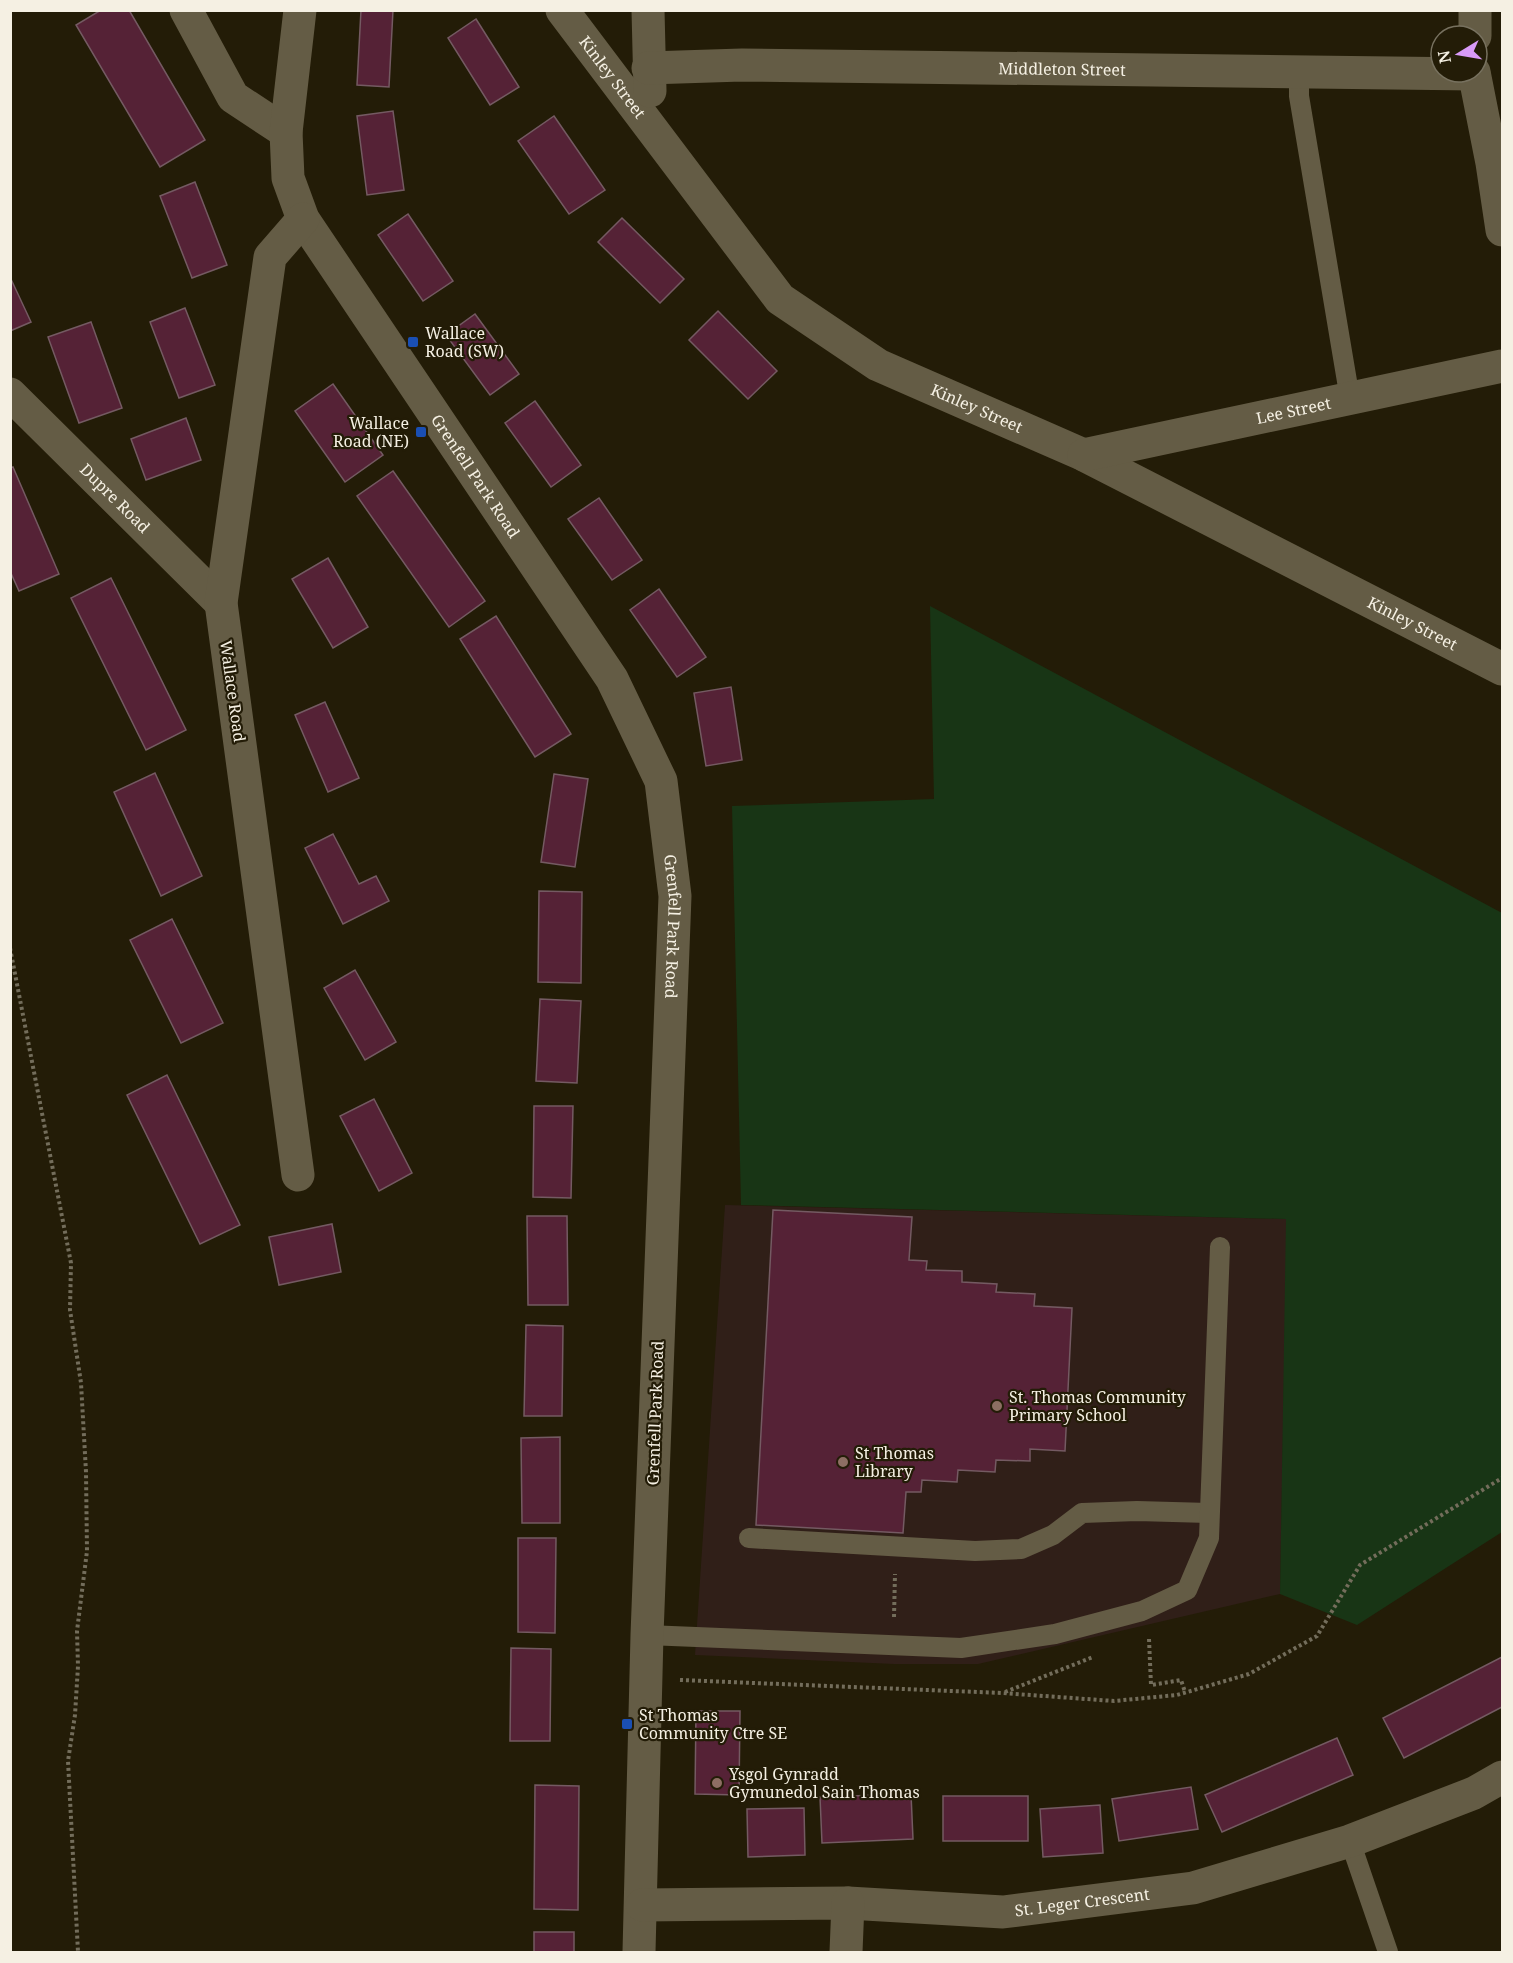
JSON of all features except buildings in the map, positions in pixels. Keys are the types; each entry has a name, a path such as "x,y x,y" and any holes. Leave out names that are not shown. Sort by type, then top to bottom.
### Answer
{"street":[{"path":"186,10 233,97 286,132"},
{"name":"Grenfell Park Road","path":"300,10 286,132 288,178 303,219 612,680 661,781 675,896 647,1635 639,1953"},
{"name":"Kinley Street","path":"562,10 780,299 878,365 1084,455 1503,669"},
{"path":"648,10 648,68 654,134"},
{"name":"Middleton Street","path":"648,68 742,65 1429,73"},
{"path":"1476,84 1503,230"},
{"name":"Wallace Road","path":"298,1175 221,603 270,257 303,219"},
{"name":"Lee Street","path":"1084,455 1503,366"},
{"name":"Dupre Road","path":"10,394 221,603"},
{"name":"St. Leger Crescent","path":"642,1905 848,1903 1003,1912 1193,1888 1350,1841 1474,1793 1503,1777"},
{"path":"846,1953 848,1903"}],"lane":[{"path":"1299,72 1299,96 1350,399"},
{"path":"647,1635 961,1648 1055,1634 1142,1611 1188,1590 1209,1538 1220,1247"},
{"path":"749,1538 975,1551 1021,1549 1053,1535 1082,1513 1137,1511 1209,1513"},
{"path":"1350,1841 1388,1953"}],"path":[{"path":"10,948 71,1263 70,1310 81,1383 86,1472 87,1551 77,1631 78,1666 75,1715 68,1761 78,1953"},
{"path":"893,1645 896,1567"},
{"path":"1149,1635 1151,1685 1181,1680 1185,1692"}],"shaded area":[{"name":"St. Thomas Community Primary School","path":"725,1205 1287,1219 1280,1594 978,1664 894,1664 695,1655"}],"green space":[{"path":"930,606 1502,913 1502,1532 1357,1625 1280,1594 1286,1219 741,1205 732,806 934,799"}],"place":[{"name":"Wallace Road (SW)","path":"413,342"},
{"name":"Wallace Road (NE)","path":"421,432"},
{"name":"St. Thomas Community Primary School","path":"997,1406"},
{"name":"St Thomas Library","path":"843,1462"},
{"name":"St Thomas Community Ctre SE","path":"627,1724"},
{"name":"Ysgol Gynradd Gymunedol Sain Thomas","path":"717,1783"}]}
